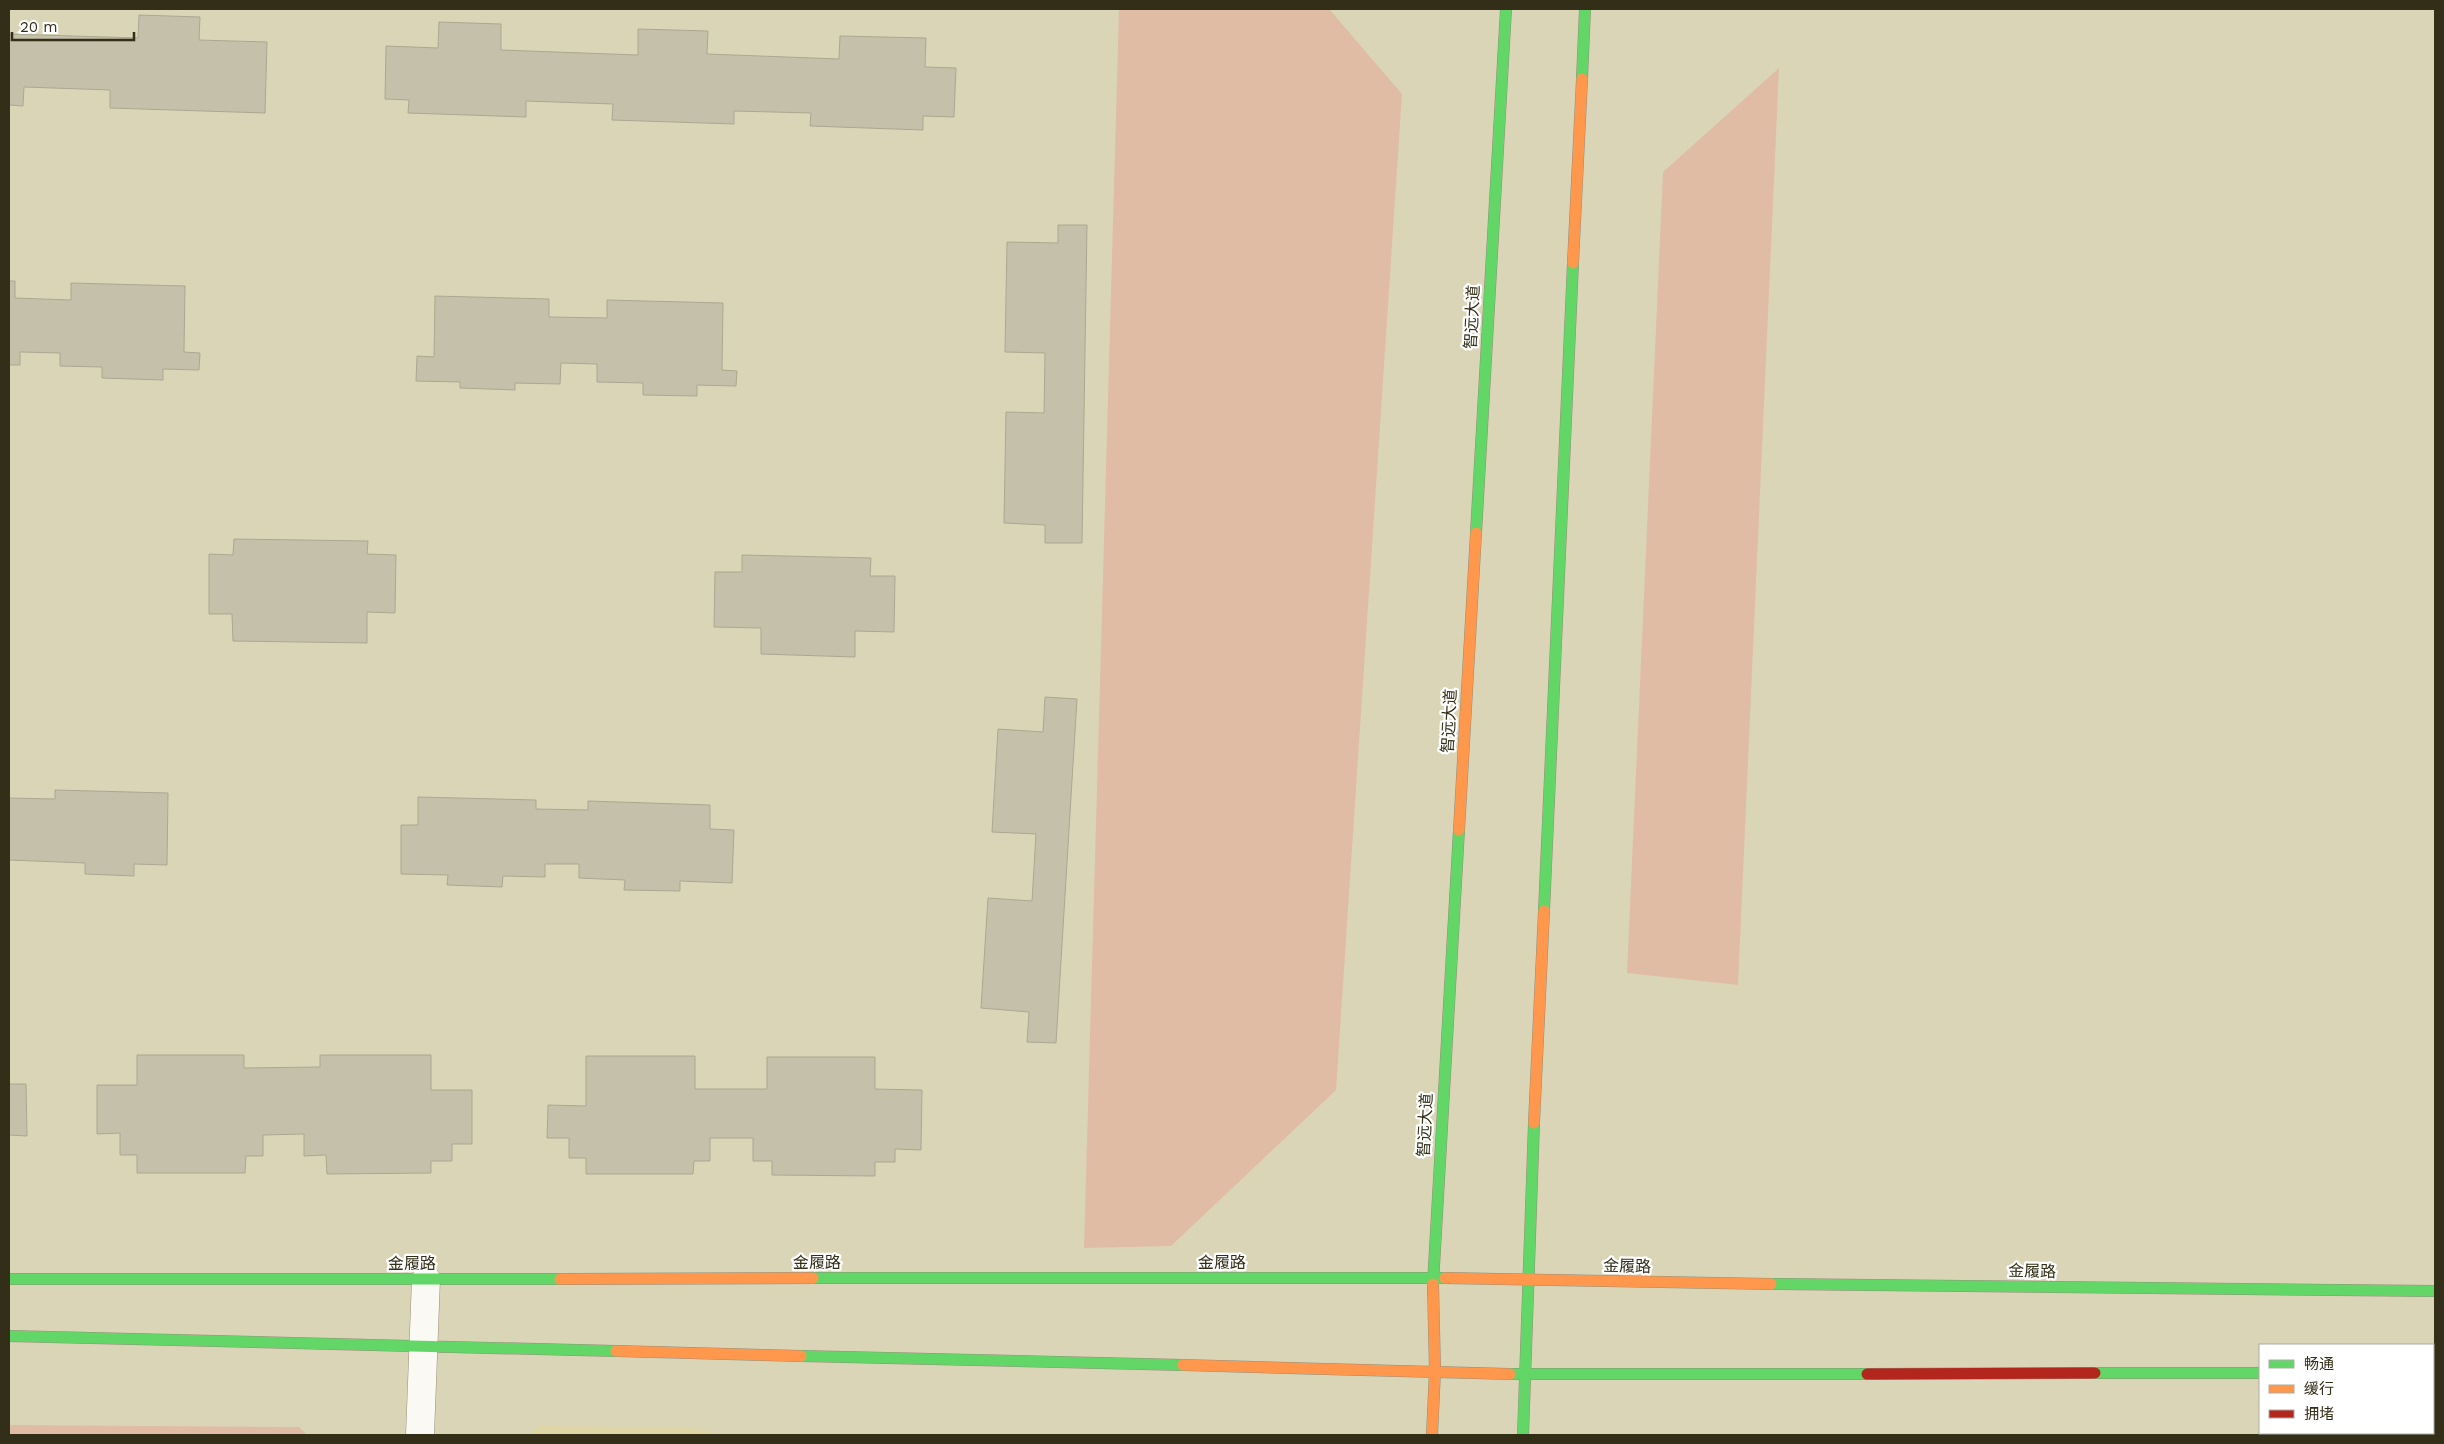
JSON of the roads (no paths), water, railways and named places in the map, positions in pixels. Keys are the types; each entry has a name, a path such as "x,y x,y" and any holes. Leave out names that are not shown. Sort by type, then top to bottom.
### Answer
{"main road":[{"name":"智远大道","path":"1432,1435 1435,1371 1433,1278 1506,9"},
{"path":"1523,1435 1527,1281 1585,9"},
{"name":"金履路","path":"9,1279 1433,1278 1527,1281 2435,1291"},
{"path":"9,1336 1526,1374 2259,1373"}],"street":[{"path":"420,1435 426,1279"}]}
